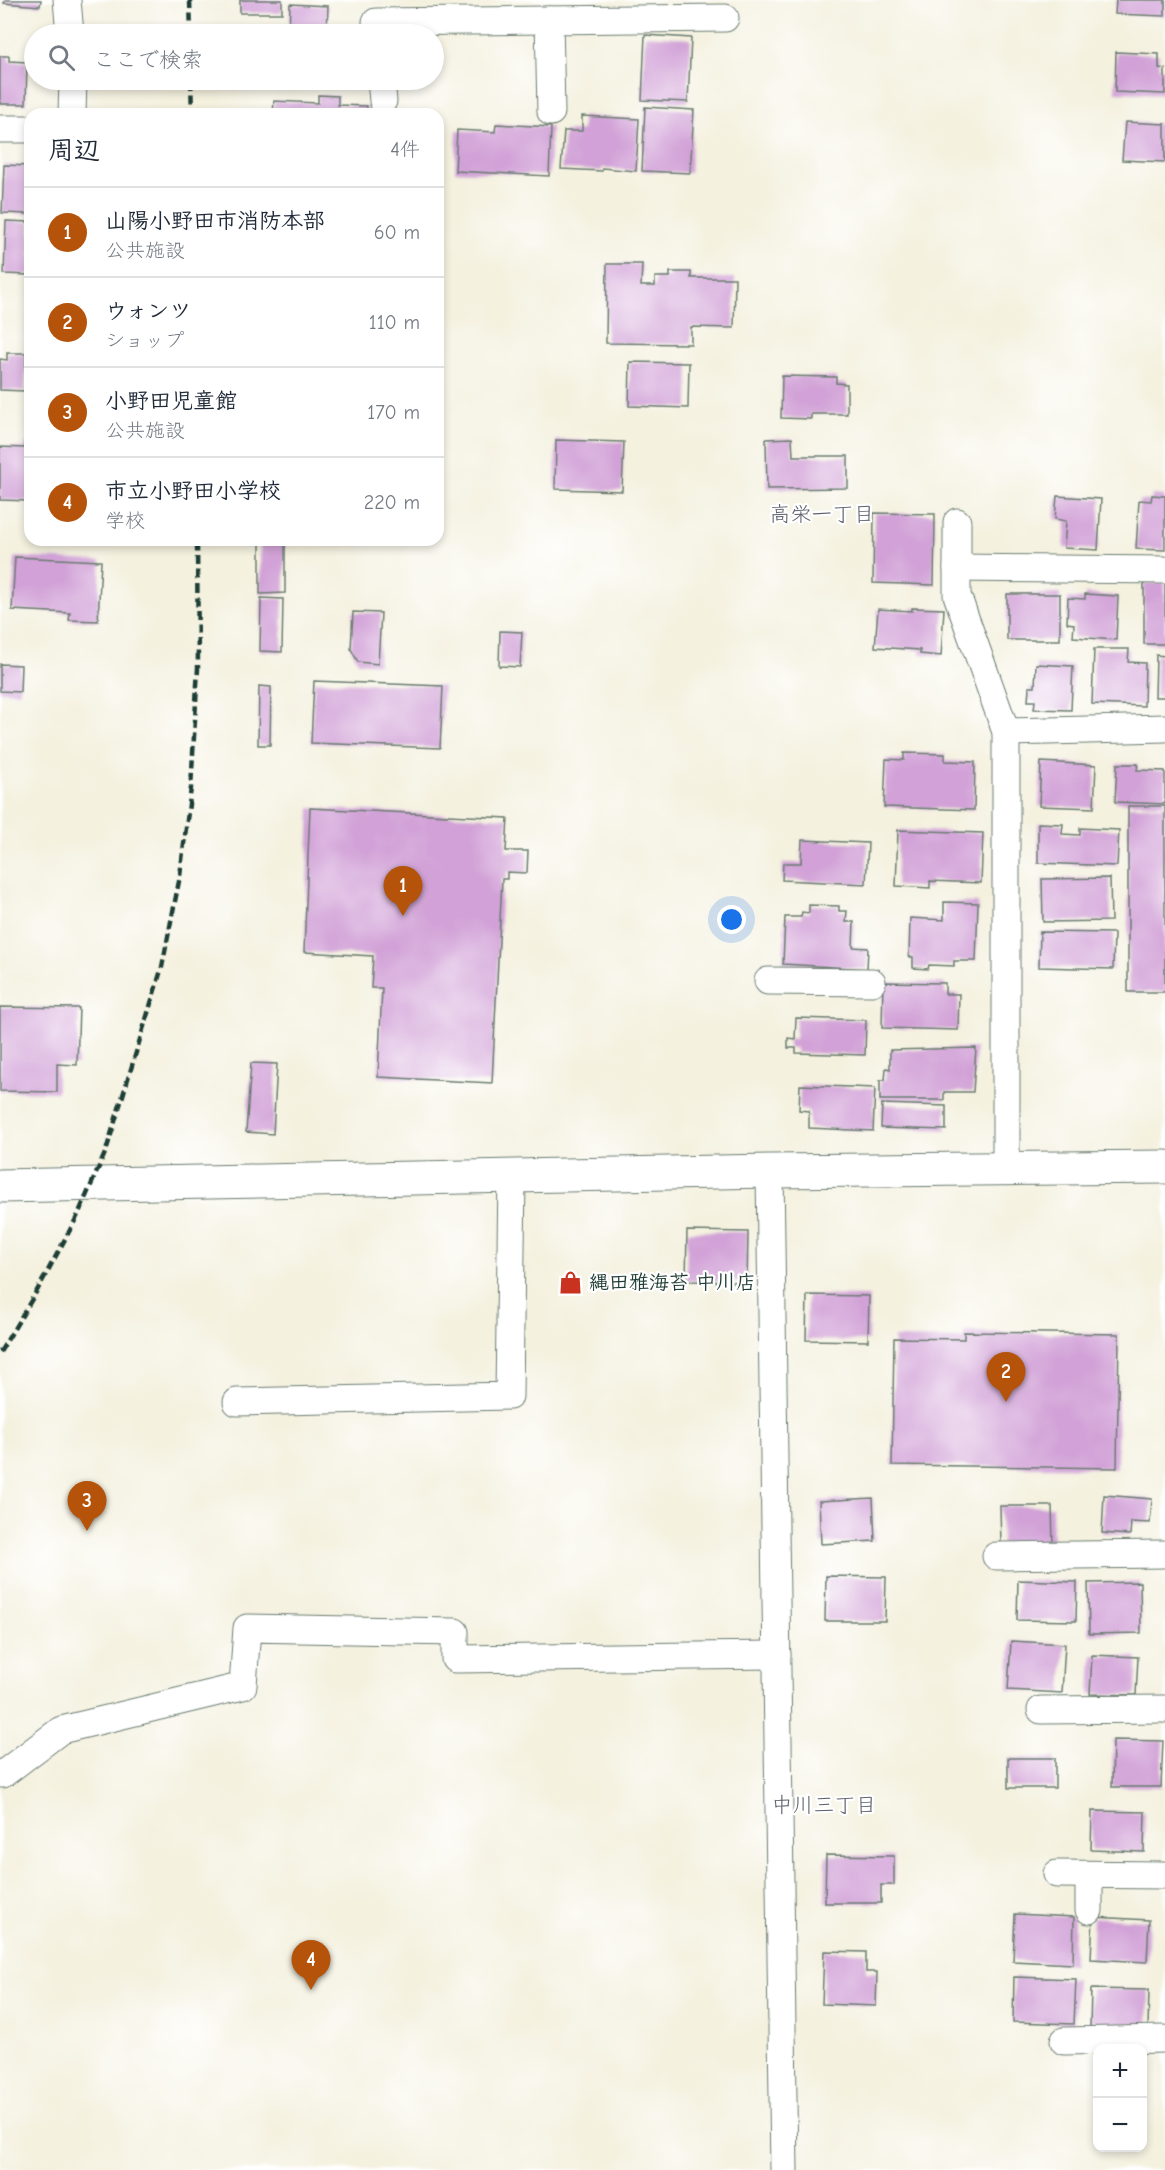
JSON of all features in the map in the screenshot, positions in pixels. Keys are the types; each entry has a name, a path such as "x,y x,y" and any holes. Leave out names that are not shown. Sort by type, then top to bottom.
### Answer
{"street":[{"path":"67,0 69,24"},
{"path":"376,19 725,18"},
{"path":"549,20 551,112"},
{"path":"72,108 73,90"},
{"path":"0,129 24,129"},
{"path":"957,522 957,595 1006,732 1006,1169"},
{"path":"957,568 1165,570"},
{"path":"1006,732 1165,728"},
{"path":"768,981 872,982"},
{"path":"0,1186 770,1171 1165,1167"},
{"path":"770,1171 784,2170"},
{"path":"237,1402 509,1396 512,1177"},
{"path":"996,1556 1165,1554"},
{"path":"0,1774 61,1730 243,1686 247,1628 454,1632 455,1659 777,1656"},
{"path":"1041,1710 1165,1709"},
{"path":"1057,1874 1165,1875"},
{"path":"1089,1875 1089,1910"},
{"path":"1064,2041 1165,2039"}],"building":[{"path":"5,0 41,0 40,6 4,3"},
{"path":"240,0 282,0 282,13 240,13"},
{"path":"1116,0 1165,0 1165,16 1115,14"},
{"path":"290,4 328,6 327,24 289,24"},
{"path":"645,35 691,38 688,102 642,100"},
{"path":"1116,52 1159,54 1159,68 1165,69 1165,94 1115,92"},
{"path":"0,56 9,56 9,61 24,62 26,104 0,104"},
{"path":"318,95 338,96 338,105 367,106 367,108 273,108 274,101 318,103"},
{"path":"645,107 694,110 690,173 642,171"},
{"path":"582,116 639,119 636,171 602,168 602,171 561,169 564,131 582,131"},
{"path":"1125,122 1165,124 1165,162 1122,160"},
{"path":"496,124 551,127 549,176 455,171 457,130 495,132"},
{"path":"4,165 24,166 24,214 2,213"},
{"path":"6,221 24,222 24,275 4,274"},
{"path":"607,264 642,264 641,286 655,286 655,277 670,277 670,272 691,272 691,278 735,278 734,328 691,327 691,344 606,343"},
{"path":"7,353 24,353 24,391 0,390 0,359 7,360"},
{"path":"630,362 689,363 688,408 629,406"},
{"path":"782,376 836,377 836,383 847,384 847,414 811,414 811,419 781,418"},
{"path":"792,438 793,456 848,456 848,488 767,489 766,439"},
{"path":"556,440 624,442 622,491 555,489"},
{"path":"0,447 24,448 24,501 0,500"},
{"path":"1152,495 1165,496 1165,550 1136,549 1139,500 1151,501"},
{"path":"1057,496 1101,499 1098,550 1064,548 1066,521 1055,519"},
{"path":"874,513 935,514 934,585 873,583"},
{"path":"260,546 285,546 285,593 260,594"},
{"path":"15,557 101,561 98,621 69,620 70,613 12,610"},
{"path":"1144,583 1165,583 1165,644 1144,644"},
{"path":"1007,594 1060,594 1060,640 1007,640"},
{"path":"1085,594 1118,596 1116,640 1073,637 1074,624 1067,623 1068,598 1085,599"},
{"path":"261,598 283,599 282,652 260,651"},
{"path":"912,608 944,609 941,656 920,654 920,650 875,647 878,609 912,611"},
{"path":"353,612 381,613 378,664 358,662 351,649"},
{"path":"500,631 522,632 520,667 499,666"},
{"path":"1094,649 1129,649 1128,662 1145,663 1144,706 1092,704"},
{"path":"1156,655 1165,656 1165,697 1155,697"},
{"path":"0,664 21,665 20,692 0,691"},
{"path":"1036,664 1073,666 1071,710 1034,709 1035,701 1028,701 1029,687 1035,687"},
{"path":"314,681 443,686 440,748 311,743"},
{"path":"259,686 271,687 270,745 258,745"},
{"path":"904,753 945,754 945,761 975,762 974,810 884,807 886,759 904,760"},
{"path":"1041,762 1096,765 1094,808 1039,806"},
{"path":"1117,764 1138,764 1137,770 1165,771 1165,804 1115,802"},
{"path":"1128,806 1165,806 1165,992 1128,992"},
{"path":"310,808 508,818 506,851 528,851 527,873 507,872 507,879 502,879 492,1083 378,1077 382,988 371,988 373,956 304,952"},
{"path":"1038,823 1063,824 1062,834 1080,835 1080,828 1119,830 1117,866 1038,863"},
{"path":"898,830 983,833 981,883 930,881 930,888 896,886"},
{"path":"802,840 868,843 866,884 782,880 783,863 801,863"},
{"path":"1110,878 1111,921 1043,922 1042,879"},
{"path":"944,902 978,903 976,961 954,961 954,966 929,965 928,969 913,968 913,957 909,957 910,918 944,920"},
{"path":"809,905 839,906 839,911 847,911 846,922 854,922 853,947 868,948 867,969 783,964 785,917 801,917 802,912 809,913"},
{"path":"1040,932 1114,933 1113,969 1039,967"},
{"path":"883,982 945,983 945,994 959,994 958,1030 882,1028"},
{"path":"0,1007 79,1008 77,1065 57,1064 57,1092 0,1091"},
{"path":"796,1018 866,1020 865,1055 796,1053 796,1048 788,1048 788,1038 795,1039"},
{"path":"976,1048 973,1092 944,1092 944,1100 880,1100 880,1080 885,1080 886,1068 890,1069 890,1050"},
{"path":"251,1063 277,1064 273,1134 246,1132"},
{"path":"800,1085 875,1088 873,1131 809,1128 809,1111 799,1110"},
{"path":"882,1104 946,1106 946,1130 881,1128"},
{"path":"687,1231 748,1232 747,1282 686,1281"},
{"path":"807,1295 869,1296 868,1341 806,1340"},
{"path":"964,1332 1119,1334 1117,1468 892,1465 894,1338 964,1339"},
{"path":"1104,1495 1152,1499 1150,1523 1131,1522 1130,1535 1102,1533"},
{"path":"873,1498 875,1541 821,1544 819,1501"},
{"path":"1000,1506 1052,1506 1053,1545 1001,1545"},
{"path":"826,1576 886,1577 885,1621 825,1621"},
{"path":"1018,1580 1077,1582 1076,1621 1017,1620"},
{"path":"1140,1582 1141,1633 1089,1634 1088,1583"},
{"path":"1011,1641 1065,1644 1062,1693 1008,1690"},
{"path":"1092,1655 1138,1657 1136,1695 1090,1694"},
{"path":"1113,1740 1163,1741 1161,1787 1112,1787"},
{"path":"1008,1758 1055,1758 1055,1788 1008,1788"},
{"path":"1092,1811 1145,1812 1144,1852 1091,1850"},
{"path":"826,1855 894,1856 894,1885 881,1885 881,1903 825,1903"},
{"path":"1015,1914 1074,1917 1073,1964 1013,1961"},
{"path":"1093,1917 1149,1920 1147,1962 1091,1959"},
{"path":"824,1951 866,1952 866,1972 877,1972 876,2006 822,2004"},
{"path":"1014,1977 1076,1979 1074,2024 1013,2022"},
{"path":"1091,1989 1149,1990 1148,2028 1090,2027"}],"railway":[{"path":"190,0 191,24"},
{"path":"191,90 192,108"},
{"path":"0,1352 77,1217 106,1151 162,967 180,876 191,788 198,668 197,546"}],"place":[{"name":"山陽小野田市消防本部","path":"403,916"},
{"name":"縄田雅海苔 中川店","path":"571,1282"},
{"name":"ウォンツ","path":"1006,1402"},
{"name":"小野田児童館","path":"87,1531"},
{"name":"市立小野田小学校","path":"311,1990"}],"district":[{"name":"高栄一丁目","path":"822,514"},
{"name":"中川三丁目","path":"824,1805"}]}
